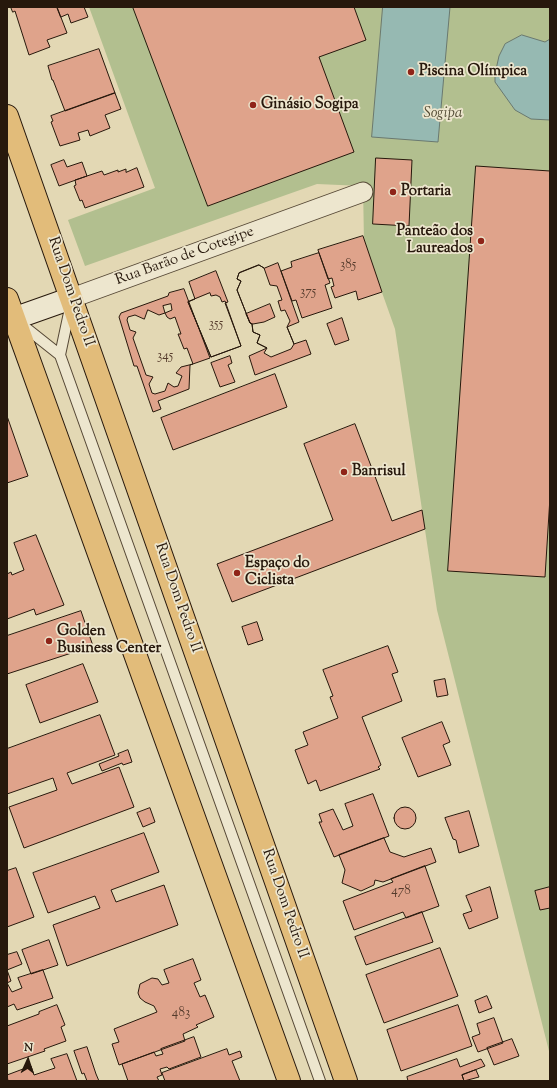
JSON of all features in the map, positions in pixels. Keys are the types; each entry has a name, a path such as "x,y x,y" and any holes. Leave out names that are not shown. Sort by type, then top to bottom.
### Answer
{"main road":[{"name":"Rua Dom Pedro II","path":"7,116 346,1081"},
{"path":"9,313 289,1081"}],"street":[{"name":"Rua Barão de Cotegipe","path":"9,313 72,298 363,192"}],"lane":[{"path":"60,355 72,298"},
{"path":"9,313 60,355 320,1081"}],"green space":[{"name":"Sogipa","path":"89,7 550,7 550,1055 437,610 395,329 364,242 363,186 317,184 85,266 68,220 155,188"}],"water":[{"name":"Piscina Olímpica","path":"383,7 450,7 438,142 372,137"},
{"path":"522,35 545,42 550,39 550,120 531,119 515,110 495,82 495,74 499,56 505,44"}],"building":[{"path":"11,7 57,7 67,33 47,40 50,47 29,55 15,11 13,12"},
{"path":"57,7 84,7 88,17 71,23 68,14 61,17"},
{"name":"Ginásio Sogipa","path":"133,7 354,7 366,40 319,57 354,152 208,206"},
{"path":"99,49 115,93 65,111 52,80 48,66"},
{"path":"115,93 121,109 105,115 110,128 90,136 88,130 78,133 80,140 60,146 51,122 53,121 51,116"},
{"name":"Portaria","path":"376,158 412,160 409,226 373,224"},
{"path":"64,160 67,167 82,162 87,176 59,186 51,165"},
{"path":"476,166 550,171 550,497 545,577 448,571"},
{"path":"137,168 144,187 85,208 82,200 80,201 74,186 76,185 75,180 102,171 104,175 118,170 118,172 126,169 126,172"},
{"path":"363,236 382,292 358,300 356,291 335,298 331,287 334,286 332,278 328,279 318,250"},
{"path":"319,253 330,283 325,285 332,308 302,318 296,300 292,301 281,271 292,267 291,262"},
{"path":"278,263 299,322 287,327 294,344 306,340 311,354 255,375 249,356 267,348 257,343 260,335 253,332 252,324 250,323 237,290 241,281 237,279 239,273 259,265 264,268"},
{"path":"259,265 264,268 270,285 277,286 282,300 278,301 281,311 285,310 290,321 287,327 294,344 291,349 271,357 264,353 267,348 257,343 260,335 253,332 252,324 250,323 237,290 241,281 237,279 239,273"},
{"path":"216,271 228,302 225,303 241,346 211,357 188,302 195,299 189,282"},
{"path":"184,289 210,358 190,365 189,389 158,401 161,409 153,412 137,366 134,366 119,317 121,313 168,296 169,293","holes":["171,304 172,310 165,313 163,306"]},
{"path":"210,293 211,296 216,295 220,297 222,302 225,301 241,346 211,357 188,302"},
{"path":"270,304 275,317 264,322 253,324 250,323 246,314"},
{"path":"148,310 159,315 165,313 170,319 175,317 181,334 178,334 184,349 187,348 193,364 181,367 176,373 182,376 178,386 174,387 168,383 165,391 155,394 152,393 149,384 153,377 146,375 133,338 136,332 130,330 127,320 128,317 135,315 144,319"},
{"path":"342,318 349,340 335,345 327,324"},
{"path":"230,356 232,363 228,365 235,382 220,387 211,363"},
{"path":"275,374 287,407 173,450 161,418"},
{"path":"7,416 28,476 7,483"},
{"path":"355,424 392,521 422,510 425,529 232,602 217,564 333,520 304,444"},
{"path":"36,535 64,605 36,615 34,609 7,619 7,574 11,572 12,575 24,570 14,543"},
{"name":"Golden Business Center","path":"81,611 93,646 7,674 7,636"},
{"path":"257,622 263,640 248,645 242,627"},
{"path":"388,646 398,672 392,674 402,701 362,717 381,765 378,767 380,769 320,791 316,780 308,784 295,750 308,745 303,732 338,718 330,697 333,696 323,670"},
{"path":"83,664 98,702 40,723 26,685"},
{"path":"445,679 448,695 437,697 434,681"},
{"path":"100,715 115,755 67,773 72,784 119,767 134,807 24,848 9,807 57,790 53,778 7,794 7,749"},
{"path":"442,722 450,742 443,745 451,765 418,777 402,738"},
{"path":"128,750 132,762 123,765 122,763 102,771 99,764 119,756 118,754"},
{"path":"373,794 389,836 334,857 319,822 322,822 319,814 333,809 343,830 353,826 345,804"},
{"path":"405,807 413,810 416,818 413,826 405,829 397,826 394,818 397,810"},
{"path":"150,808 155,822 143,827 137,813"},
{"path":"469,811 479,846 459,853 456,840 453,839 445,818"},
{"path":"144,833 159,872 111,890 116,902 164,885 178,925 67,966 53,925 100,908 95,896 48,913 33,873"},
{"path":"384,838 390,852 404,857 431,848 436,862 383,882 375,880 374,885 361,891 342,883 345,870 339,855"},
{"path":"425,866 439,906 406,918 403,912 354,930 343,901 393,882 391,879"},
{"path":"16,868 34,917 7,927 7,871"},
{"path":"490,887 498,918 469,929 463,914 472,911 466,896"},
{"path":"550,887 550,908 540,910 535,891"},
{"path":"422,912 433,942 366,965 355,937"},
{"path":"49,940 58,965 31,974 22,950"},
{"path":"440,948 458,996 384,1023 366,975"},
{"path":"17,952 22,964 7,970 7,955"},
{"path":"193,959 201,980 194,983 200,997 205,995 214,1017 196,1025 198,1027 183,1034 185,1041 119,1065 112,1044 119,1042 114,1029 157,1012 154,1006 140,998 138,993 140,984 152,978 158,979 162,985 169,983 164,970"},
{"path":"7,970 11,981 7,983"},
{"path":"43,970 53,998 17,1010 14,1004 7,1007 7,983 12,992 22,988 18,978"},
{"path":"487,996 492,1008 479,1013 475,1001"},
{"path":"57,1005 65,1025 61,1027 66,1041 44,1049 45,1051 7,1064 7,1026 39,1014 39,1012"},
{"path":"458,1005 472,1046 401,1071 387,1030"},
{"path":"494,1018 503,1043 478,1052 472,1037 480,1034 477,1024"},
{"path":"194,1037 201,1057 169,1069 167,1067 160,1069 162,1075 157,1077 159,1081 128,1081 122,1064 154,1052 156,1056 163,1054 161,1049"},
{"path":"512,1039 519,1056 494,1065 487,1048"},
{"path":"87,1047 99,1081 87,1081 84,1073 82,1074 74,1051"},
{"path":"227,1049 229,1055 240,1051 242,1057 232,1061 240,1081 165,1081 162,1073"},
{"path":"67,1054 77,1081 8,1081 7,1075 31,1066 34,1075 55,1068 51,1059"},
{"path":"457,1059 460,1067 481,1059 485,1066 462,1075 464,1081 408,1081 407,1077"},
{"path":"476,1070 479,1077 464,1081 462,1075"}],"place":[{"name":"Piscina Olímpica","path":"411,72"},
{"name":"Ginásio Sogipa","path":"253,105"},
{"name":"Portaria","path":"393,192"},
{"name":"Panteão dos Laureados","path":"481,241"},
{"name":"Banrisul","path":"344,472"},
{"name":"Espaço do Ciclista","path":"237,573"},
{"name":"Golden Business Center","path":"49,641"}]}
